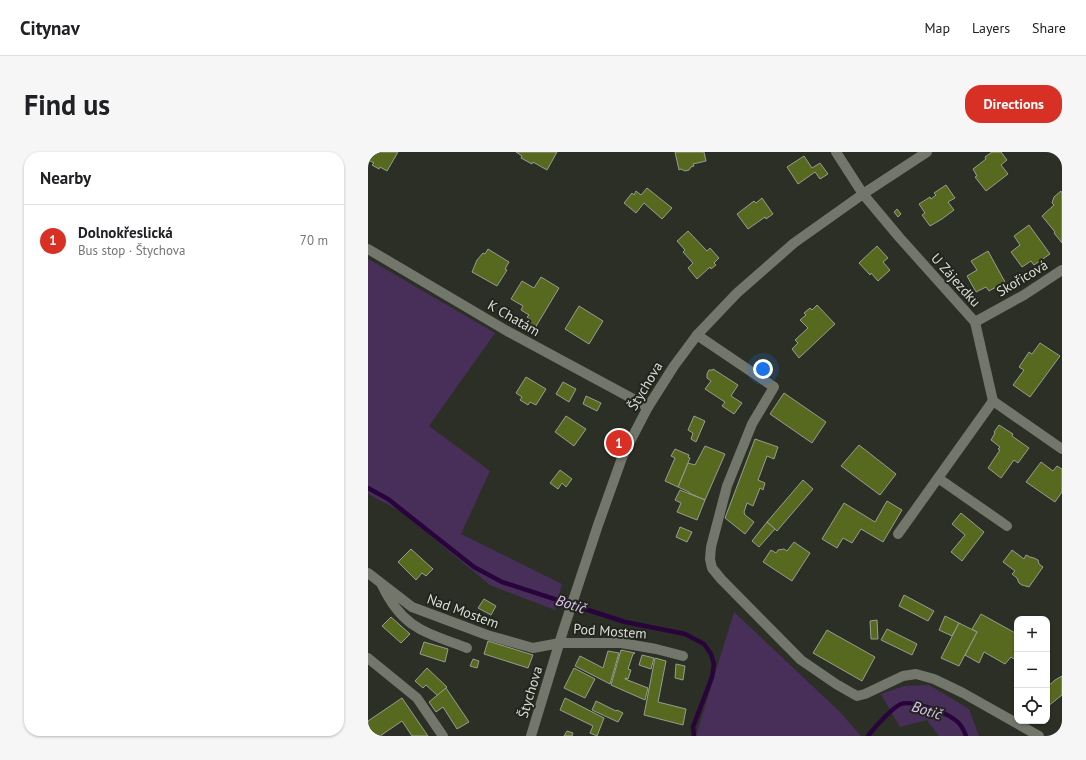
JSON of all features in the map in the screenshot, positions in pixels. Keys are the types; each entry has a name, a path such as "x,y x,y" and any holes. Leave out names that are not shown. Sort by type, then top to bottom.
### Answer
{"street":[{"name":"U Zájezdku","path":"836,152 862,194 975,322 994,401"},
{"name":"Štychova","path":"532,736 563,631 623,455 648,407 674,366 697,335 737,293 794,242 862,194 927,152"},
{"name":"K Chatám","path":"368,249 507,331 648,407"},
{"name":"Skořicová","path":"975,322 1024,295 1062,270"},
{"path":"697,335 774,387 752,424 727,486 711,548 710,559 712,568 721,579 801,660 836,684 857,696 865,694 903,676 916,674 934,679 963,693 1039,736"},
{"path":"898,534 994,401 1062,450"},
{"path":"938,478 1007,526"},
{"name":"Nad Mostem","path":"368,573 412,607 488,635 533,648 560,642"},
{"path":"381,583 389,600 407,621 422,631 467,648"},
{"name":"Pod Mostem","path":"560,642 621,643 656,648 682,656"},
{"path":"368,658 417,698 443,736"}],"shaded area":[{"path":"368,259 495,333 429,426 490,471 461,534 562,584 555,610 490,585 402,512 368,494"},
{"path":"734,612 839,711 861,736 696,736"},
{"path":"929,685 969,709 979,736 939,736 927,720 900,727 881,694 904,686"}],"building":[{"path":"368,152 398,152 387,171 372,165 374,163 368,160"},
{"path":"516,152 557,152 547,170 533,162 532,164 521,158 522,156"},
{"path":"675,152 704,152 706,161 693,164 694,166 689,170 679,170"},
{"path":"992,152 1001,152 1007,160 1001,165 1008,174 986,191 975,177 977,176 973,169 986,159 985,157"},
{"path":"804,156 812,168 820,163 828,174 820,179 815,172 798,184 787,167"},
{"path":"946,185 955,198 948,202 954,210 930,226 922,215 925,213 919,204 930,197 931,199 936,195 934,193"},
{"path":"647,188 672,208 662,219 644,203 636,213 624,203 632,193 634,195 636,191 641,195"},
{"path":"1061,191 1062,243 1042,216 1054,205 1052,203 1054,197"},
{"path":"762,198 773,214 766,219 765,217 748,229 737,214 754,201 756,203"},
{"path":"897,209 901,214 898,217 894,212"},
{"path":"1029,225 1050,254 1034,265 1031,261 1022,267 1011,252 1020,245 1014,236"},
{"path":"688,231 707,251 710,248 719,258 714,263 716,265 711,269 710,267 697,279 688,268 693,263 683,252 685,250 677,241"},
{"path":"877,246 888,258 883,262 890,270 878,281 859,263"},
{"path":"488,249 509,262 505,269 507,270 497,286 472,272 477,260 483,253 485,254"},
{"path":"988,251 1005,282 989,291 986,287 976,292 967,276 977,270 971,261"},
{"path":"541,277 559,288 535,328 529,324 531,320 527,317 529,315 521,310 523,306 511,299 522,281 534,288"},
{"path":"817,305 835,324 799,358 792,349 798,343 795,340 808,328 800,320 806,315 804,313 810,308 812,310"},
{"path":"579,306 603,321 589,344 565,329"},
{"path":"1040,343 1060,356 1030,397 1013,385 1024,370 1019,367 1029,352 1032,354"},
{"path":"709,370 713,370 738,385 731,396 742,403 734,414 722,406 725,402 705,389 711,381 707,378 707,374"},
{"path":"526,377 546,389 536,405 530,402 528,405 520,400 522,397 516,393"},
{"path":"563,382 576,389 569,402 556,394"},
{"path":"784,393 826,422 812,443 770,414"},
{"path":"586,396 601,403 597,411 583,404"},
{"path":"566,416 586,429 574,446 555,432"},
{"path":"694,416 705,421 696,442 691,439 693,433 688,430"},
{"path":"999,425 1013,434 1012,436 1029,448 1018,463 1014,460 1001,478 988,468 1000,450 998,449 1000,447 991,440"},
{"path":"755,439 778,447 774,459 767,456 758,480 765,483 763,490 760,488 753,506 747,503 744,512 745,515 754,522 745,534 725,518"},
{"path":"859,445 896,474 880,495 841,466"},
{"path":"705,446 725,454 705,500 678,487 688,463 695,465"},
{"path":"675,449 689,455 688,457 690,458 678,487 665,481 675,458 671,456"},
{"path":"1041,462 1053,471 1057,466 1062,469 1062,492 1055,502 1026,482"},
{"path":"560,470 572,479 566,487 562,483 558,489 550,483"},
{"path":"803,480 813,489 777,531 767,522"},
{"path":"680,490 705,500 697,520 677,512 681,503 675,500"},
{"path":"887,501 902,510 883,542 861,529 852,543 843,538 837,548 822,539 844,503 875,522"},
{"path":"961,513 984,532 962,561 951,552 965,535 952,524"},
{"path":"767,522 775,529 759,547 752,541"},
{"path":"680,527 692,532 687,542 676,537"},
{"path":"794,542 810,553 792,581 763,562 771,550 776,553 778,550 784,549 787,551"},
{"path":"411,549 433,569 426,576 422,573 416,580 398,562"},
{"path":"1012,550 1024,559 1026,555 1038,560 1039,564 1043,567 1029,587 1019,583 1017,578 1012,574 1015,571 1003,562"},
{"path":"904,595 934,611 928,621 899,606"},
{"path":"484,599 496,606 491,615 478,608"},
{"path":"981,614 1014,632 1014,659 1011,657 1005,664 984,652 979,663 965,655 977,632 972,629"},
{"path":"945,616 959,623 952,636 939,630"},
{"path":"391,617 410,634 401,643 382,626"},
{"path":"877,620 878,639 871,639 870,621"},
{"path":"959,623 977,632 959,666 941,658"},
{"path":"887,629 917,644 912,655 881,640"},
{"path":"827,630 875,657 862,681 813,653"},
{"path":"488,641 533,655 528,668 484,654"},
{"path":"424,642 448,649 445,662 420,654"},
{"path":"621,650 635,653 633,654 628,669 631,670 628,679 625,679 648,688 645,700 611,685"},
{"path":"608,651 619,653 610,684 575,666 580,656 603,668"},
{"path":"642,655 654,658 651,669 639,665"},
{"path":"655,658 666,661 658,702 686,709 683,725 644,715"},
{"path":"473,659 479,661 477,668 470,666"},
{"path":"676,664 685,666 683,680 675,678"},
{"path":"427,668 447,687 438,696 426,685 423,688 415,681"},
{"path":"574,668 595,679 585,698 564,688"},
{"path":"1062,676 1062,695 1050,705 1050,684"},
{"path":"446,688 469,722 457,729 443,707 436,712 429,702"},
{"path":"402,698 428,736 412,736 402,721 380,736 368,736 368,721"},
{"path":"565,698 604,718 597,736 590,733 593,726 560,710"},
{"path":"596,701 623,713 618,722 592,710"},
{"path":"567,731 573,733 572,736 564,736"}],"waterway":[{"name":"Botič","path":"368,488 388,499 474,567 502,582 625,622 685,634 704,644 711,654 714,664 712,677 693,727 694,736"},
{"name":"Botič","path":"868,736 893,709 906,703 928,707 949,716 960,725 966,736"}],"place":[{"name":"Dolnokřeslická","path":"619,443"}]}
